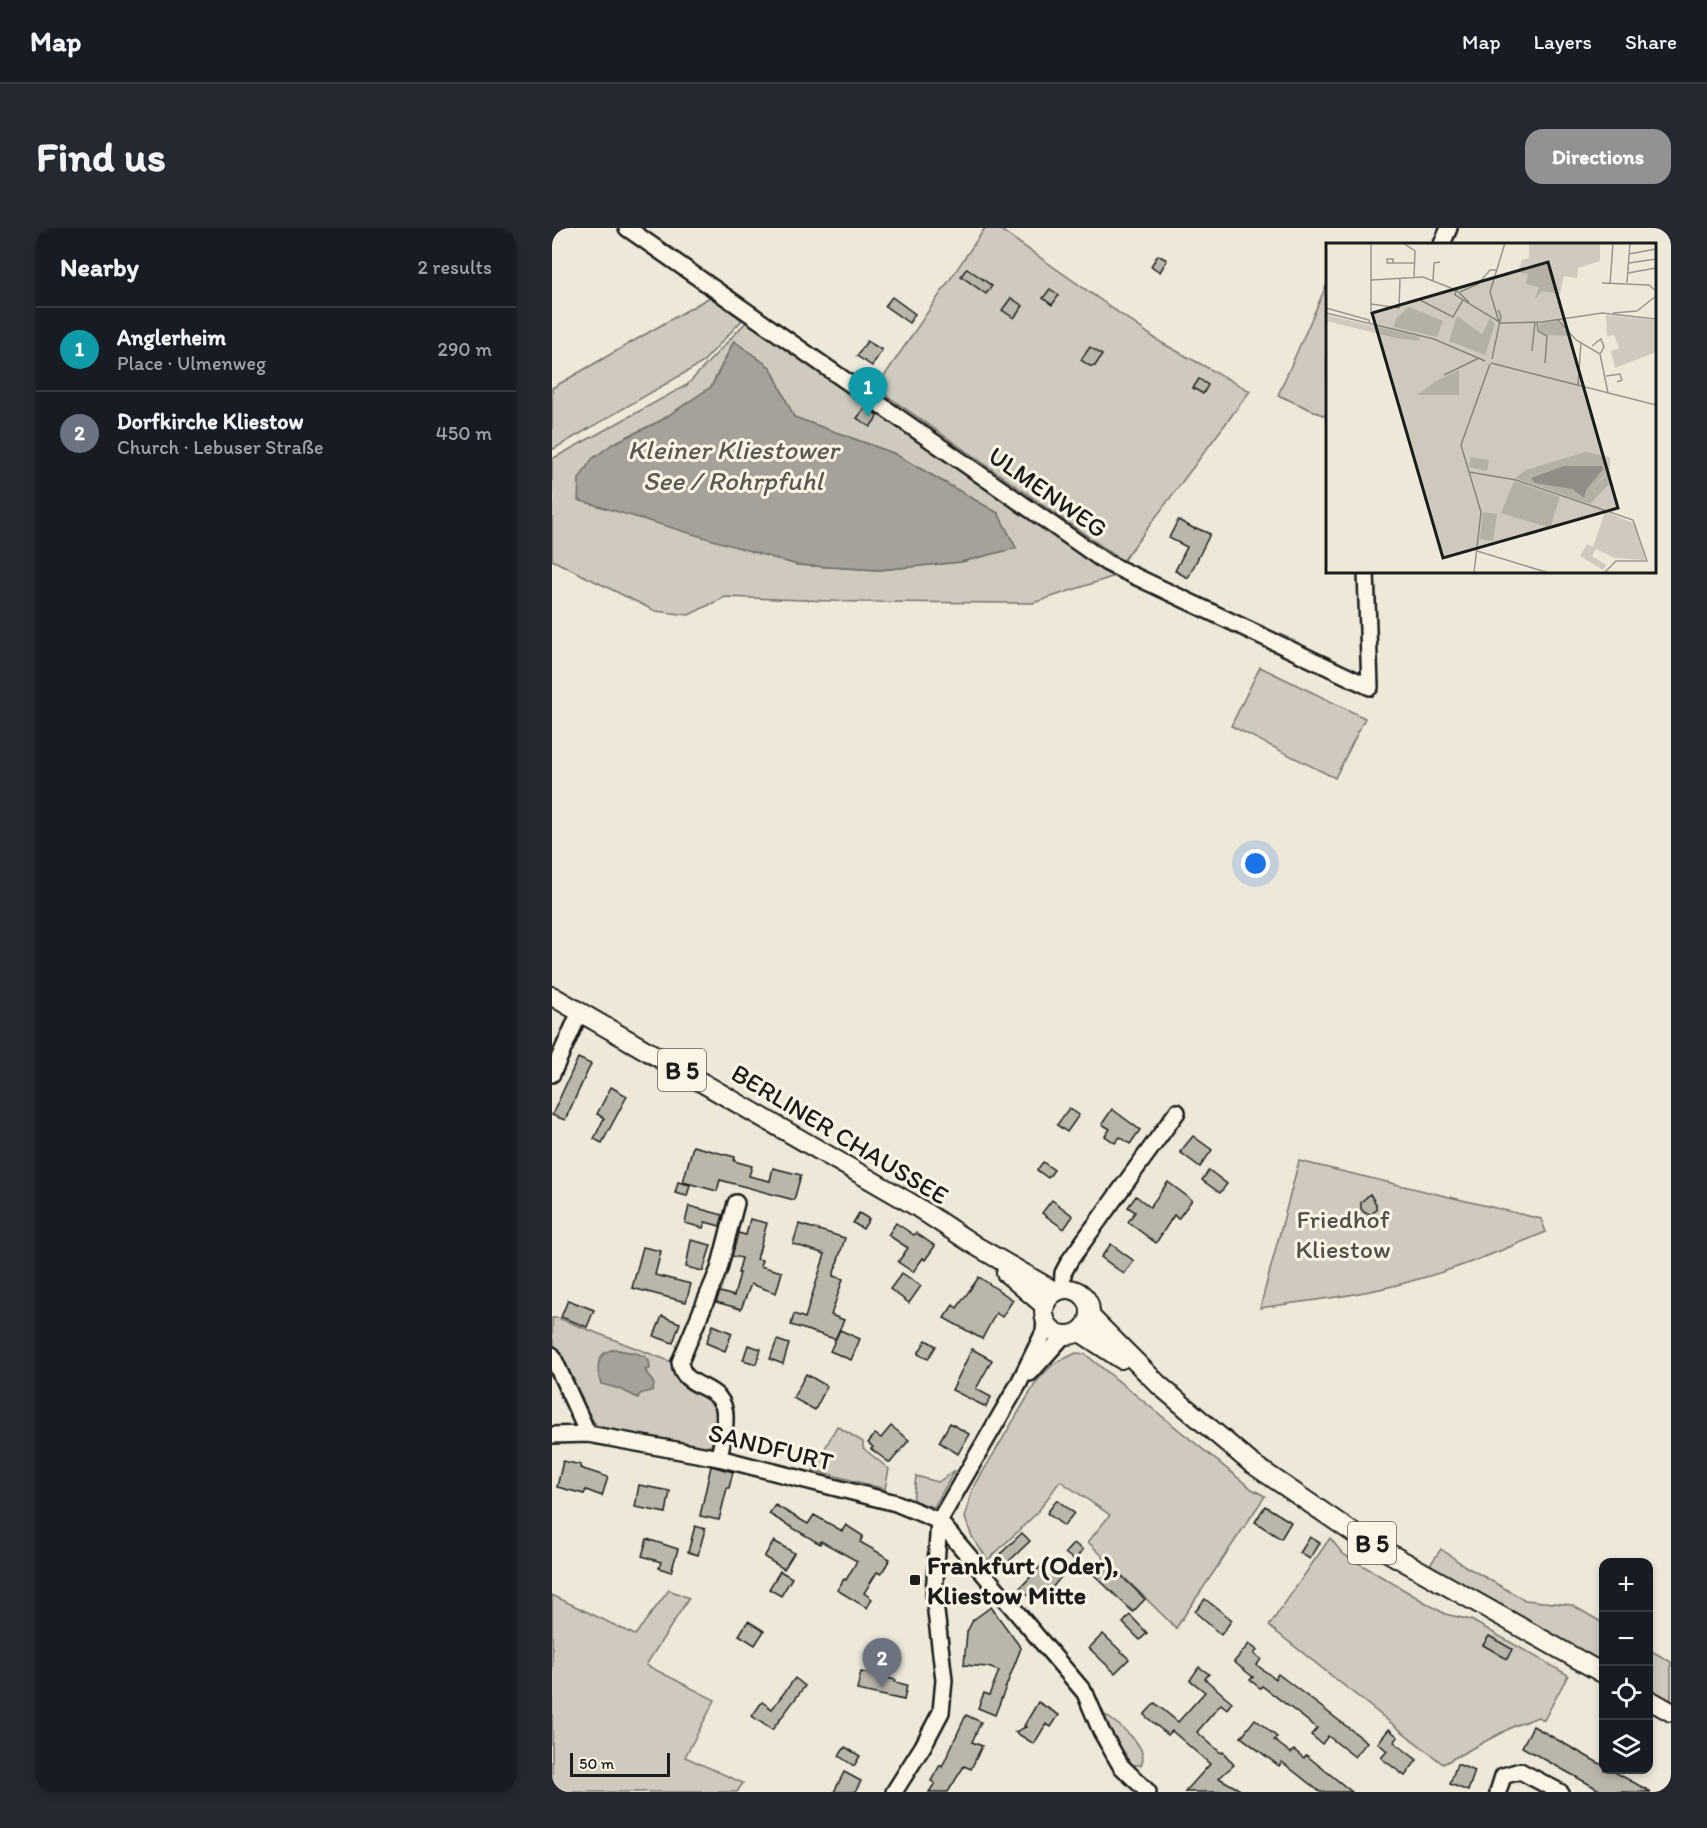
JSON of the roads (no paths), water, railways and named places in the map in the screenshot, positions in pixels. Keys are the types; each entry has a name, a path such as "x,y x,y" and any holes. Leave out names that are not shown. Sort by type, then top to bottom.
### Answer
{"main road":[{"name":"BERLINER CHAUSSEE","path":"552,996 914,1205 976,1246 1052,1302"},
{"path":"1075,1291 1085,1298 1090,1310 1078,1328 1052,1330 1052,1302 1075,1291"},
{"name":"B 5","path":"1078,1328 1159,1385 1251,1463 1355,1534 1599,1671"},
{"path":"1653,1702 1671,1712"}],"street":[{"name":"ULMENWEG","path":"627,228 1107,562 1370,687 1366,573"},
{"path":"1442,243 1449,228"},
{"path":"552,1074 580,1012"},
{"path":"894,1792 924,1746 941,1712 944,1680 934,1594 939,1521 1018,1385 1044,1332 1052,1302 1070,1260 1177,1112"},
{"path":"719,1458 726,1419 723,1403 714,1392 687,1379 681,1371 680,1362 719,1269 736,1203"},
{"path":"1018,1385 1078,1328"},
{"path":"552,1355 588,1434"},
{"name":"SANDFURT","path":"552,1435 588,1434 719,1458 896,1503 939,1521"},
{"path":"939,1521 1085,1693 1101,1731 1121,1766 1148,1792"},
{"path":"1498,1792 1503,1776 1520,1771 1560,1792"}],"water":[{"name":"Kleiner Kliestower See / Rohrpfuhl","path":"734,341 771,368 794,417 893,453 998,513 1016,548 961,562 878,570 797,565 578,500 579,479 592,459 614,443 660,421 711,387"},
{"path":"615,1349 637,1354 649,1360 650,1369 645,1370 654,1384 653,1390 640,1394 638,1398 620,1389 601,1384 598,1367 601,1357 604,1353"}],"place":[{"name":"Anglerheim","path":"868,417"},
{"name":"Frankfurt (Oder), Kliestow Mitte","path":"915,1580"},
{"name":"Dorfkirche Kliestow","path":"882,1688"}],"park label":[{"name":"Friedhof Kliestow","path":"1343,1234"}]}
